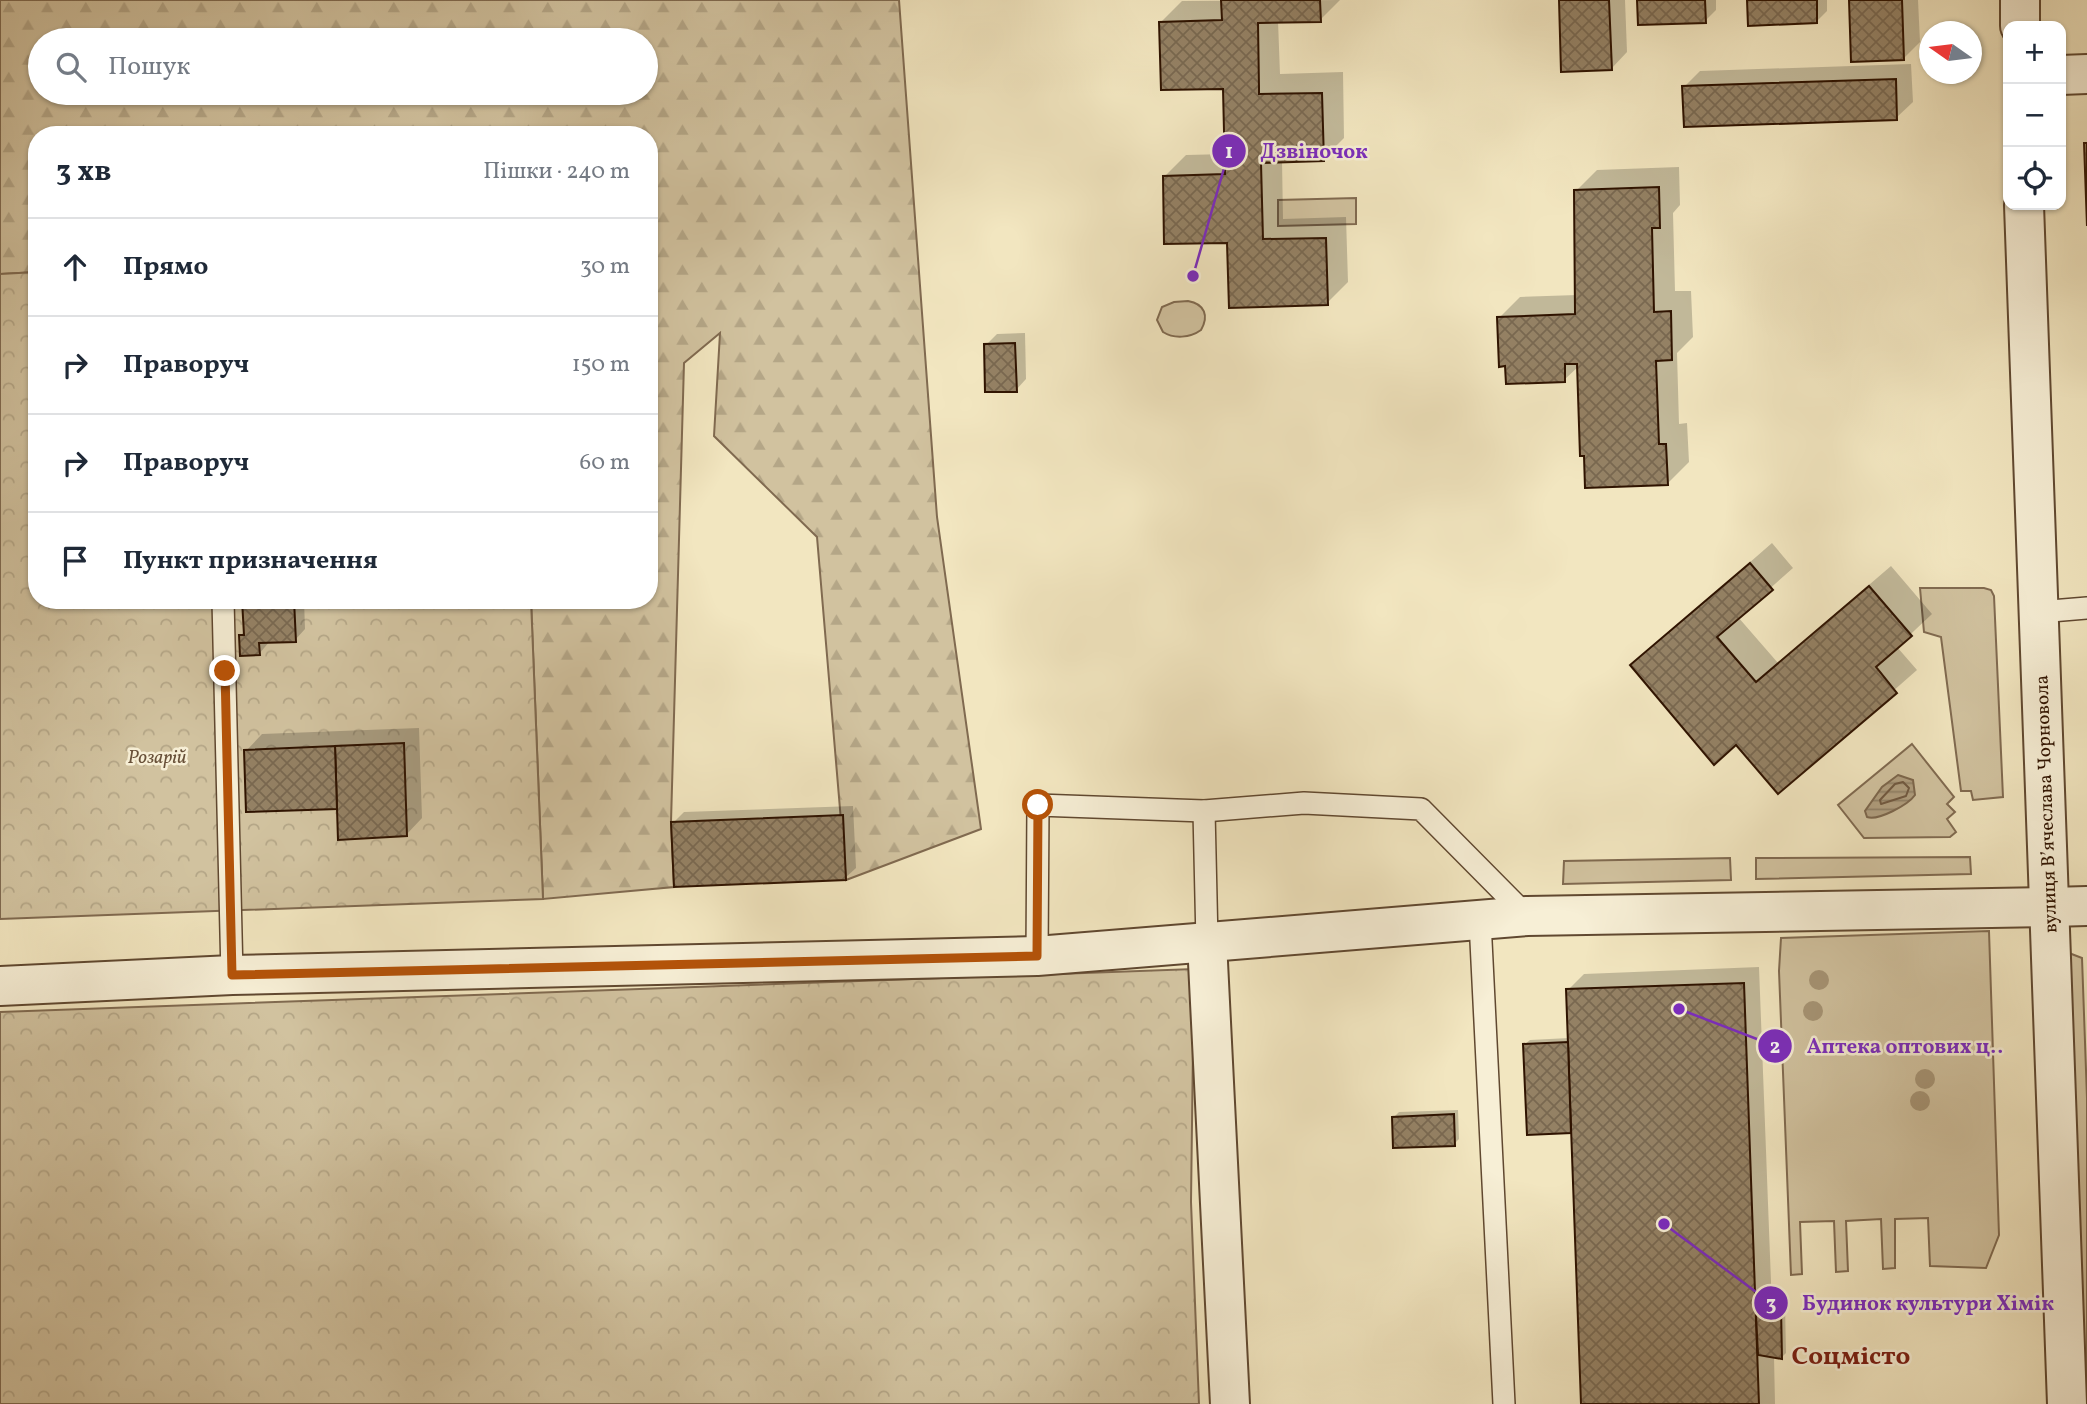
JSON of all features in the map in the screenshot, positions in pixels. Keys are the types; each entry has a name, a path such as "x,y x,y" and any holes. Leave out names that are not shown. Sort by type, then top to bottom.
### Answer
{"street":[{"path":"2020,0 2020,21"},
{"path":"2066,75 2087,74"},
{"name":"вулиця Вʼячеслава Чорновола","path":"2024,210 2039,612 2069,906 2067,1404"},
{"path":"0,986 232,975 1037,956 1527,916 2069,906"},
{"path":"1207,942 1230,1404"}],"lane":[{"path":"2039,612 2087,608"},
{"path":"223,609 232,975"},
{"path":"1037,956 1038,805 1204,811 1304,803 1421,808 1527,916"},
{"path":"1204,811 1207,942"},
{"path":"1480,921 1504,1404"}],"green space":[{"path":"0,0 899,0 937,517 981,829 846,880 817,537 714,436 720,333 684,363 671,822 674,887 543,899 531,609 658,609 658,126 28,126 28,272 0,274"},
{"path":"1356,198 1356,224 1278,226 1278,200"},
{"name":"Розарій","path":"28,272 28,609 531,609 543,899 0,919 0,274"},
{"path":"1188,301 1204,311 1205,320 1201,330 1182,337 1163,332 1157,320 1162,307 1174,302"},
{"path":"1920,588 1984,588 1991,590 1994,596 2003,797 1973,800 1971,791 1961,791 1941,637 1924,632"},
{"path":"1912,744 1954,797 1947,804 1955,812 1947,819 1956,832 1950,837 1864,838 1838,805"},
{"path":"1970,857 1971,874 1756,879 1756,858"},
{"path":"1730,858 1731,880 1563,884 1564,861"},
{"path":"1989,931 1999,1235 1986,1268 1930,1266 1928,1218 1895,1219 1895,1268 1883,1269 1881,1219 1846,1221 1848,1271 1836,1272 1834,1221 1800,1222 1802,1274 1791,1275 1779,971 1781,938"},
{"path":"2069,953 2082,958 2087,1098 2087,1404 2084,1404"},
{"path":"1194,969 1191,1202 1199,1404 0,1404 0,1012"}],"water":[{"path":"1898,775 1913,780 1915,795 1892,811 1878,817 1867,817 1865,811 1882,787"}],"building":[{"path":"1221,0 1320,0 1321,22 1258,23 1259,94 1322,93 1324,161 1261,163 1263,239 1326,238 1328,305 1229,308 1227,243 1164,244 1163,176 1225,174 1223,89 1161,90 1159,22 1222,20"},
{"path":"1559,0 1609,0 1612,70 1561,72"},
{"path":"1637,0 1705,0 1706,23 1638,25"},
{"path":"1747,0 1817,0 1817,23 1748,26"},
{"path":"1849,0 1902,0 1904,60 1851,62"},
{"path":"1896,79 1897,120 1684,127 1682,86"},
{"path":"2084,143 2087,143 2087,226"},
{"path":"1659,187 1660,228 1652,228 1654,312 1671,311 1672,360 1656,361 1659,444 1666,444 1668,485 1585,488 1584,456 1580,456 1577,364 1565,364 1565,382 1506,384 1505,366 1499,367 1497,317 1575,314 1574,190"},
{"path":"1015,343 1017,392 985,392 984,344"},
{"path":"1750,563 1773,590 1717,637 1756,682 1869,586 1912,636 1876,667 1897,693 1778,794 1736,745 1714,765 1630,665"},
{"path":"243,609 294,609 296,642 259,643 260,655 240,656 239,635 244,635"},
{"path":"404,743 407,836 338,840 335,746"},
{"path":"335,746 337,809 246,812 244,750"},
{"path":"843,815 846,880 674,887 671,822"},
{"path":"1744,983 1759,1404 1581,1404 1566,989"},
{"path":"1568,1042 1571,1133 1527,1135 1523,1044"},
{"path":"1454,1114 1455,1146 1393,1148 1392,1117"},
{"path":"1781,1307 1782,1359 1758,1355 1756,1315"}],"place":[{"name":"Дзвіночок","path":"1193,276"},
{"name":"Аптека оптових ц‥","path":"1679,1009"},
{"name":"Будинок культури Хімік","path":"1664,1224"}],"district":[{"name":"Соцмісто","path":"1851,1357"}],"route":[{"path":"225,671 232,975 1037,956 1038,805"}]}
